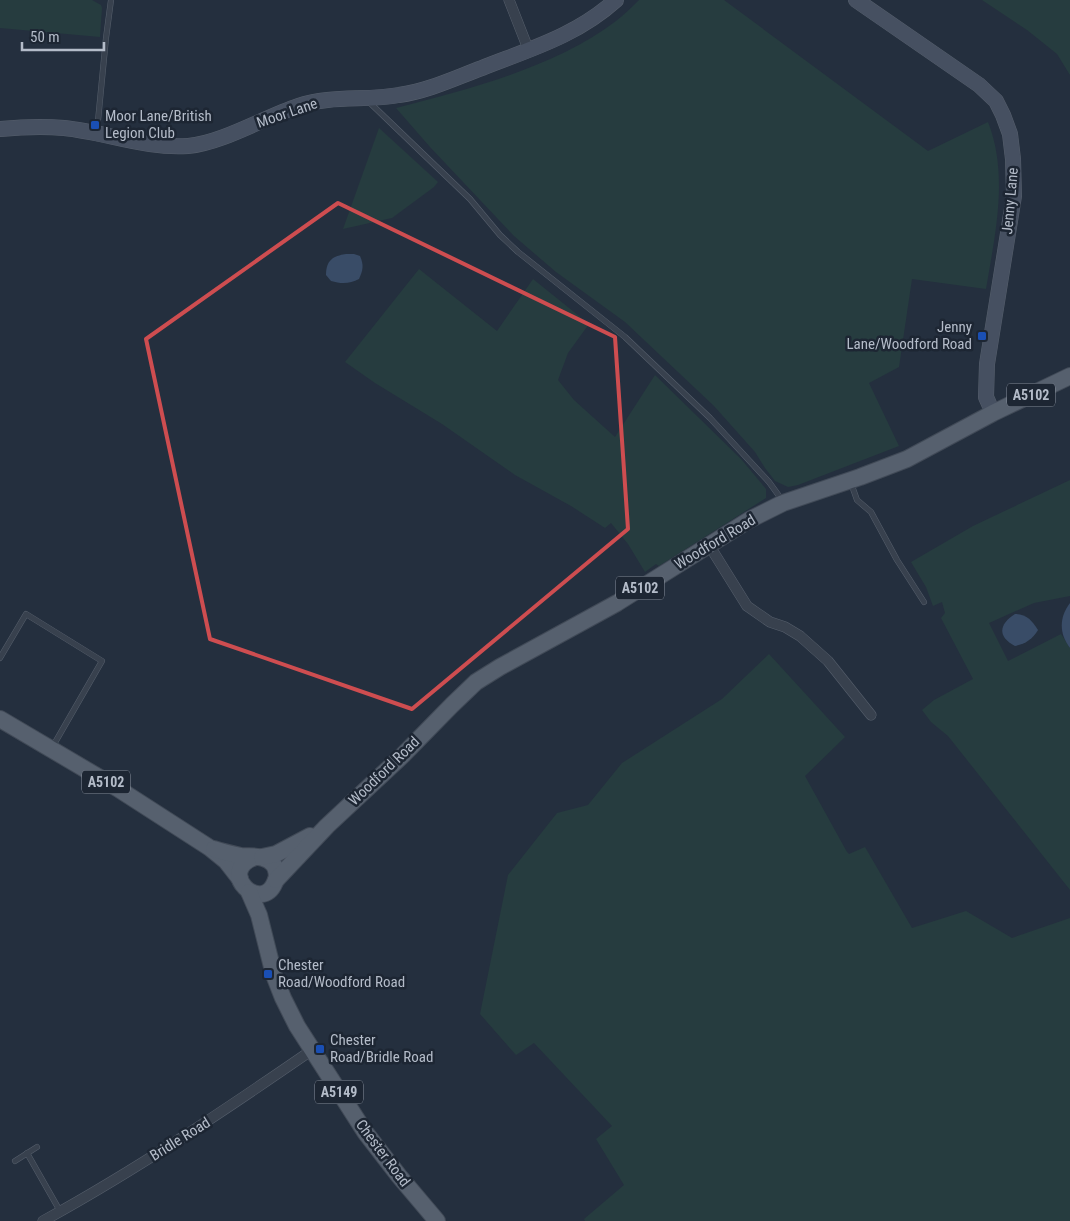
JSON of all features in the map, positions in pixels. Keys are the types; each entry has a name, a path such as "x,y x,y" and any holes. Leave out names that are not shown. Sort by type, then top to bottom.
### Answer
{"main road":[{"name":"Woodford Road","path":"274,884 327,826 402,756 476,682 617,603 749,520 783,503 907,459 993,413 1070,376"},
{"name":"Chester Road","path":"0,719 52,748 210,848 226,861 244,885 259,915 274,975 297,1026 366,1132 399,1176 437,1221"},
{"name":"Woodford Road","path":"258,857 276,854 327,826"},
{"name":"Chester Road","path":"210,848 238,855 258,857"},
{"path":"258,857 268,860 275,868 274,884 261,894 244,885 241,867 249,859 258,857"},
{"name":"Chester Road","path":"268,948 268,903 274,884"}],"street":[{"path":"509,0 529,51"},
{"name":"Moor Lane","path":"0,129 65,128 140,142 188,146 205,143 299,106 337,98 365,98 417,92 529,51 567,34 616,0"},
{"name":"Jenny Lane","path":"856,0 979,85 996,101 1010,134 1014,160 1014,193 987,364 986,397 993,413"},
{"path":"709,545 747,606 770,622 785,627 800,636 828,661 871,715"},
{"name":"Bridle Road","path":"43,1221 207,1122 312,1050"}],"lane":[{"path":"97,134 111,0"},
{"path":"365,98 420,153 470,199 500,235 518,252 625,337 710,418 769,482 783,503"},
{"path":"850,480 858,500 871,512 897,560 924,602"},
{"path":"0,658 26,614 102,661 52,748"},
{"path":"14,1161 37,1147"},
{"path":"27,1154 60,1212"}],"highlighted area":[{"path":"338,203 615,337 628,529 412,709 210,639 146,339"}],"green space":[{"path":"0,0 92,0 101,5 102,8 100,37 0,28"},
{"path":"639,0 724,0 928,151 988,122 998,163 999,184 996,226 986,289 912,279 899,367 869,383 899,446 798,485 788,487 775,481 755,452 714,406 625,322 556,272 514,236 396,108 453,93 539,64 592,37 616,21"},
{"path":"982,0 1070,0 1070,75 1057,54 1027,30"},
{"path":"379,128 438,182 392,218 343,229"},
{"path":"419,269 497,331 533,279 589,324 568,353 558,380 574,400 615,437 655,375 741,459 766,489 766,498 659,566 656,564 645,572 628,544 611,523 605,528 571,506 515,475 442,424 375,383 345,362"},
{"path":"1070,480 1070,596 1034,603 989,623 1008,661 1061,634 1070,648 1070,890 948,736 931,722 922,710 934,700 973,679 941,618 945,613 942,602 933,606 926,587 911,562 973,526"},
{"path":"769,654 845,737 805,776 847,852 849,854 865,847 912,928 966,911 1012,938 1070,918 1070,1221 585,1221 584,1219 624,1185 596,1139 612,1126 534,1043 516,1055 480,1014 508,875 557,813 588,805 622,763 722,699"}],"water":[{"path":"346,254 360,256 362,268 359,279 345,283 331,281 326,275 329,262 337,256"},
{"path":"1070,603 1070,648 1062,631 1062,620"},
{"path":"1015,614 1026,617 1038,630 1028,641 1015,646 1005,639 1002,630 1006,622"}],"place":[{"name":"Moor Lane/British Legion Club","path":"95,125"},
{"name":"Jenny Lane/Woodford Road","path":"982,336"},
{"name":"Chester Road/Woodford Road","path":"268,974"},
{"name":"Chester Road/Bridle Road","path":"320,1049"}]}
